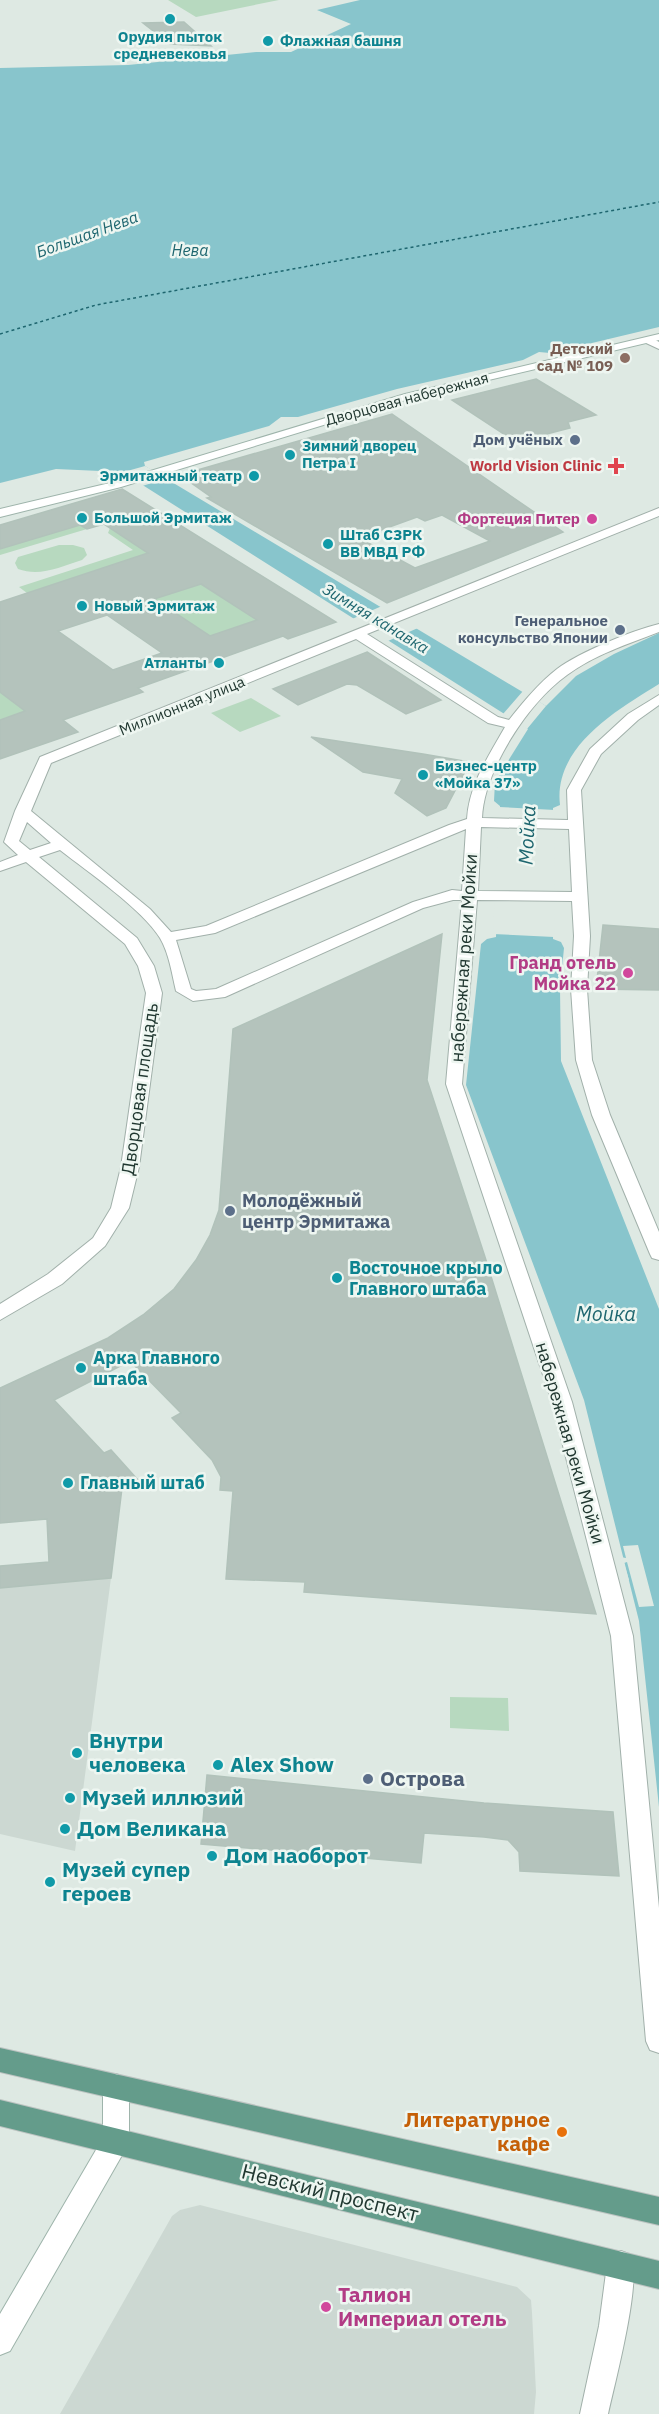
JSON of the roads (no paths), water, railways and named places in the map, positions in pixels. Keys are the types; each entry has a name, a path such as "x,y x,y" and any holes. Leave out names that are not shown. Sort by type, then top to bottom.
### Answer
{"main road":[{"path":"0,2060 659,2211"},
{"name":"Невский проспект","path":"0,2113 659,2275"}],"street":[{"path":"653,339 659,346"},
{"name":"Дворцовая набережная","path":"128,480 409,396 653,339"},
{"path":"0,500 50,489 128,480"},
{"path":"0,513 128,480"},
{"name":"Миллионная улица","path":"28,856 10,842 45,760 365,633 659,512"},
{"name":"набережная реки Мойки","path":"659,628 607,648 572,666 548,684 514,723 483,779 474,822 454,1084 562,1402 622,1636 659,2041"},
{"path":"365,633 493,720 514,723"},
{"path":"659,699 633,717 595,752 574,790 582,936 579,989 584,1060 601,1114 659,1254"},
{"path":"22,811 145,912 167,937 175,956 184,991 193,996 207,997 219,994 418,905 452,895 580,897"},
{"path":"167,937 210,930 474,822 576,825"},
{"path":"0,867 61,844"},
{"name":"Дворцовая площадь","path":"0,1313 55,1279 99,1242 120,1208 130,1167 154,993 151,975 144,958 131,941 28,856"},
{"path":"0,2341 116,2141 116,2087"},
{"path":"594,2414 613,2326 621,2265"}],"water":[{"name":"Нева","path":"360,0 659,0 659,327 550,353 539,352 523,360 397,389 298,417 281,417 269,426 144,462 145,466 546,706 576,676 614,654 659,633 659,684 607,718 591,732 577,748 567,765 561,784 560,805 553,808 553,939 561,942 564,948 560,989 561,1061 659,1309 659,1807 639,1621 584,1400 466,1085 481,944 487,939 496,937 500,806 494,801 495,782 528,729 122,472 56,469 0,483 0,68 128,65 256,52 291,52 351,24 317,10"}],"place":[{"name":"Орудия пыток средневековья","path":"170,19"},
{"name":"Флажная башня","path":"268,41"},
{"name":"Детский сад № 109","path":"625,358"},
{"name":"Дом учёных","path":"575,440"},
{"name":"Зимний дворец Петра I","path":"290,455"},
{"name":"World Vision Clinic","path":"616,466"},
{"name":"Эрмитажный театр","path":"254,476"},
{"name":"Большой Эрмитаж","path":"82,518"},
{"name":"Фортеция Питер","path":"592,519"},
{"name":"Штаб СЗРК ВВ МВД РФ","path":"328,544"},
{"name":"Новый Эрмитаж","path":"82,606"},
{"name":"Генеральное консульство Японии","path":"620,630"},
{"name":"Атланты","path":"219,663"},
{"name":"Бизнес-центр «Мойка 37»","path":"423,775"},
{"name":"Гранд отель Мойка 22","path":"628,973"},
{"name":"Молодёжный центр Эрмитажа","path":"230,1211"},
{"name":"Восточное крыло Главного штаба","path":"337,1278"},
{"name":"Арка Главного штаба","path":"81,1368"},
{"name":"Главный штаб","path":"68,1483"},
{"name":"Внутри человека","path":"77,1753"},
{"name":"Alex Show","path":"218,1765"},
{"name":"Острова","path":"368,1779"},
{"name":"Музей иллюзий","path":"70,1798"},
{"name":"Дом Великана","path":"65,1829"},
{"name":"Дом наоборот","path":"212,1856"},
{"name":"Музей супер героев","path":"50,1882"},
{"name":"Литературное кафе","path":"562,2132"},
{"name":"Талион Империал отель","path":"326,2307"}],"water label":[{"name":"Большая Нева","path":"87,234"},
{"name":"Зимняя канавка","path":"376,618"},
{"name":"Мойка","path":"527,835"},
{"name":"Мойка","path":"606,1314"}]}
